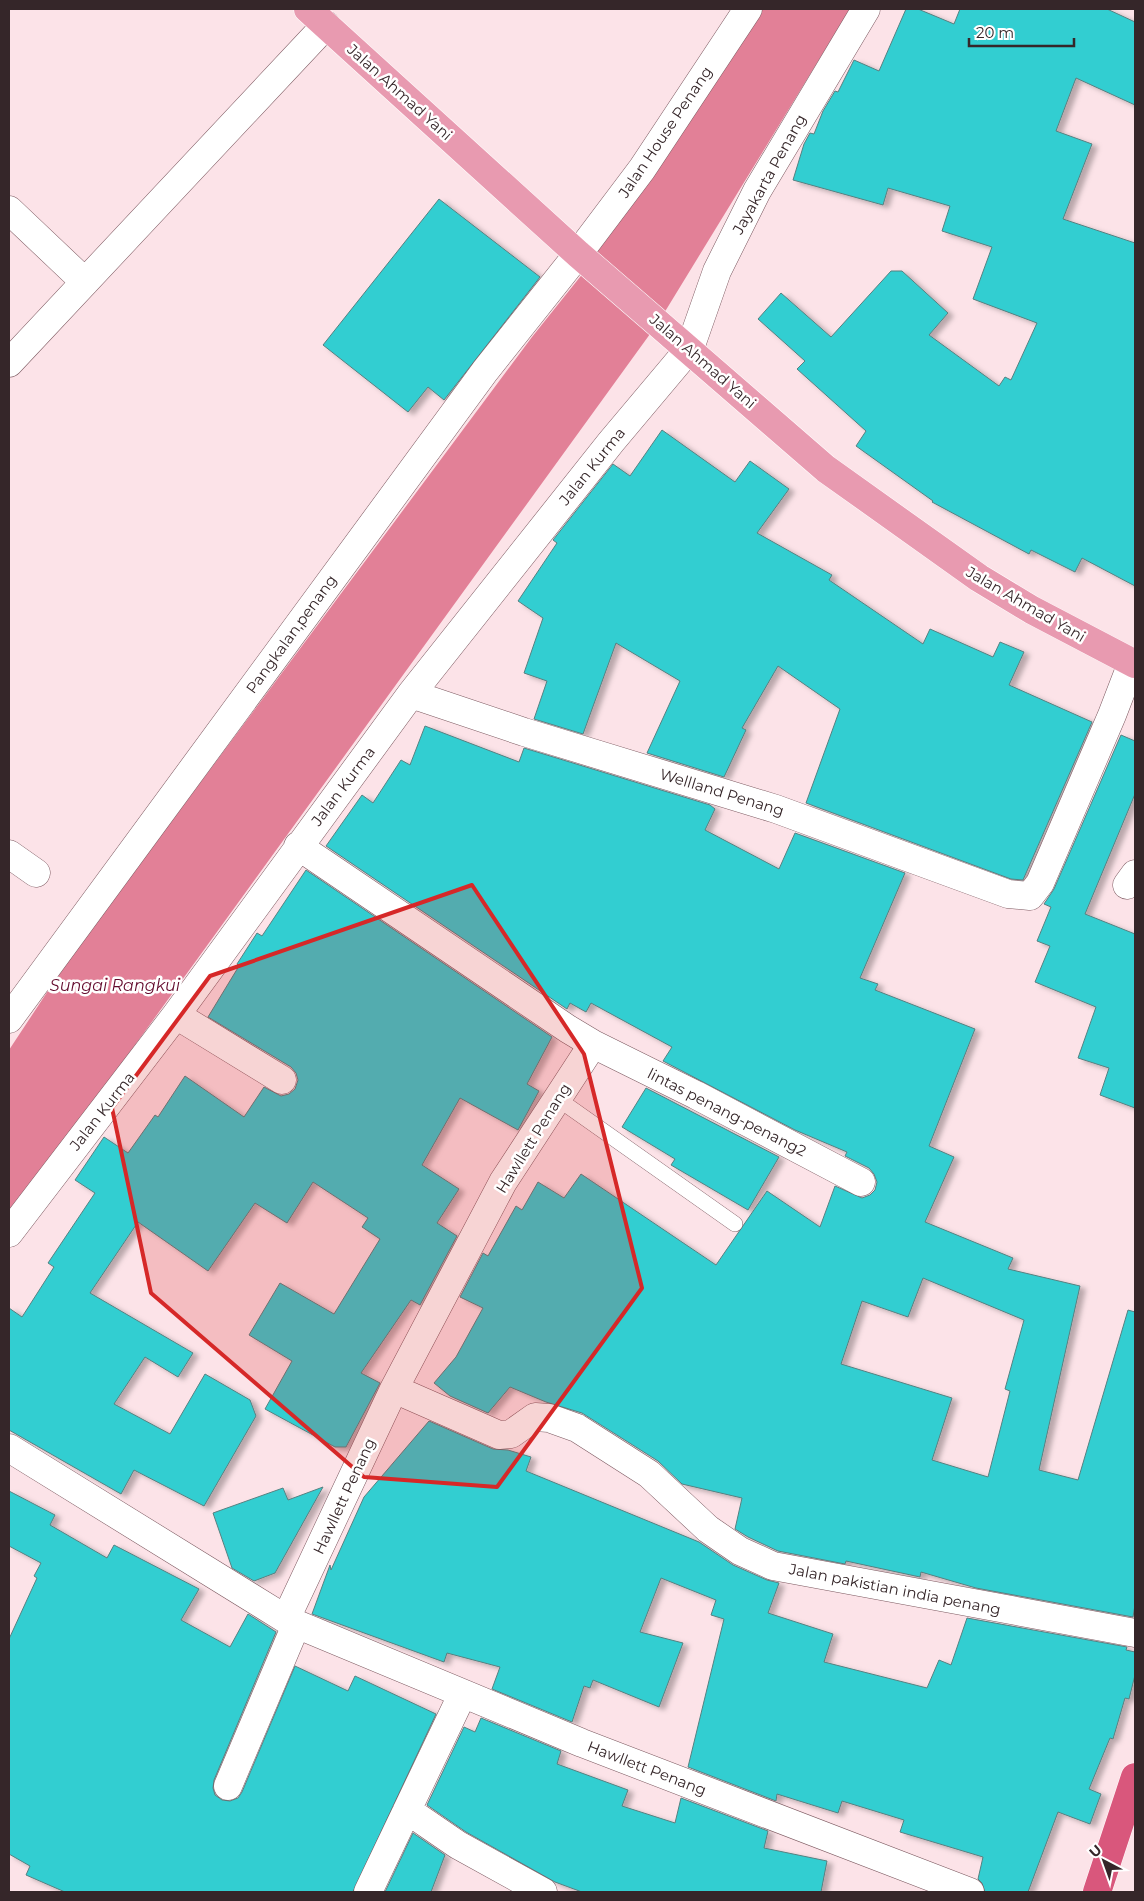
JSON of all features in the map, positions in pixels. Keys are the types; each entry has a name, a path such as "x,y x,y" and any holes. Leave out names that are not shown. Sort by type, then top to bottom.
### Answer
{"highway":[{"path":"1097,1892 1135,1777"}],"main road":[{"name":"Jalan Ahmad Yani","path":"317,17 583,258 826,469 882,511 979,578 1032,610 1134,663"}],"street":[{"name":"Jalan House Penang","path":"583,258 748,9"},
{"name":"Jayakarta Penang","path":"682,342 757,192 866,9"},
{"path":"9,363 85,282 317,17"},
{"path":"14,216 85,282"},
{"name":"Pangkalan,penang","path":"9,1019 461,403 583,258"},
{"name":"Jalan Kurma","path":"9,1233 176,1015 411,694 611,442 682,342"},
{"name":"Wellland Penang","path":"411,694 524,732 776,808 1008,894 1030,896 1040,883 1134,663"},
{"path":"298,846 593,1044"},
{"path":"9,854 36,873"},
{"path":"176,1015 282,1080"},
{"name":"Hawllett Penang","path":"593,1044 503,1182 394,1389 291,1608 292,1623 462,1695 970,1892"},
{"name":"lintas penang-penang2","path":"593,1044 696,1095 861,1182"},
{"name":"Jalan pakistian india penang","path":"394,1389 499,1434 511,1434 535,1417 550,1418 577,1428 648,1474 708,1529 740,1551 773,1566 1135,1634"},
{"path":"9,1448 292,1623 228,1786"},
{"path":"368,1892 462,1695"},
{"path":"407,1810 458,1845 543,1892"}],"lane":[{"path":"558,1099 735,1224"}],"highlighted area":[{"path":"472,885 584,1054 642,1288 497,1487 364,1477 151,1293 112,1108 210,976"}],"water":[{"name":"Sungai Rangkui","path":"757,9 850,9 658,323 9,1219 9,1050 69,959 532,337 584,272"}],"building":[{"path":"906,9 918,9 954,24 960,9 1107,9 1135,22 1135,105 1076,78 1056,131 1092,144 1063,219 1135,243 1135,586 1082,558 1075,572 1031,550 1029,554 932,502 856,446 866,431 797,369 805,361 758,319 781,293 831,337 891,271 902,271 948,313 929,335 999,386 1005,377 1011,380 1037,323 973,299 992,247 942,231 950,206 888,188 883,205 793,180 804,144 810,133 814,134 823,111 835,91 838,92 854,60 879,71"},
{"path":"439,199 540,277 444,400 428,387 408,412 323,345"},
{"path":"662,430 735,482 750,461 789,489 757,533 832,575 829,580 923,644 930,629 993,657 1000,642 1024,652 1009,685 1092,722 1023,880 1011,879 806,803 840,709 778,666 742,728 746,730 724,777 647,753 680,681 616,643 583,734 534,719 547,681 524,673 543,618 518,601 557,543 553,540 613,464 630,476"},
{"path":"425,726 519,762 524,748 710,805 715,809 705,830 779,869 795,833 905,873 860,978 878,984 875,990 975,1029 929,1146 954,1157 925,1222 1013,1258 1008,1269 1080,1286 1039,1470 1078,1480 1128,1310 1135,1312 1135,1605 1133,1617 976,1588 921,1572 920,1577 846,1561 845,1564 778,1551 735,1529 742,1498 682,1484 658,1461 582,1413 546,1402 510,1387 488,1413 450,1396 434,1383 456,1357 483,1308 460,1297 483,1253 488,1256 516,1206 522,1210 538,1182 564,1198 581,1174 716,1265 767,1191 820,1227 835,1186 862,1198 870,1195 875,1190 877,1182 869,1168 845,1156 847,1152 795,1130 663,1061 672,1047 591,1003 586,1012 570,1003 567,1009 326,846 362,795 373,803 401,760 410,765","holes":["923,1278 1024,1320 1005,1389 1010,1391 988,1477 932,1460 952,1398 841,1364 862,1301 908,1317"]},
{"path":"1121,735 1135,741 1135,794 1085,914 1135,934 1135,1108 1100,1095 1109,1068 1078,1058 1096,1007 1035,982 1050,946 1037,941 1051,907 1044,904 1054,889"},
{"path":"306,870 552,1037 527,1084 539,1091 518,1130 460,1098 422,1165 459,1189 437,1223 457,1236 420,1305 411,1300 361,1373 380,1383 346,1447 335,1447 265,1409 292,1361 249,1335 280,1283 334,1314 380,1239 362,1227 368,1218 313,1182 287,1223 255,1203 208,1271 138,1222 90,1293 193,1353 178,1377 145,1357 114,1404 170,1434 205,1374 250,1400 256,1416 204,1506 134,1470 121,1494 9,1430 9,1308 22,1317 54,1267 48,1263 95,1193 75,1180 104,1137 128,1153 155,1115 158,1117 185,1076 244,1117 264,1087 281,1096 289,1094 295,1089 298,1080 296,1073 291,1067 208,1017 239,966 237,964 257,933 262,936"},
{"path":"646,1088 779,1157 748,1210 671,1165 675,1159 622,1127"},
{"path":"429,1421 493,1449 508,1450 531,1457 526,1471 699,1542 733,1565 767,1580 779,1583 768,1613 833,1634 824,1662 927,1688 939,1660 951,1665 967,1618 1127,1647 1126,1650 1135,1652 1135,1675 1129,1699 1125,1698 1113,1739 1110,1738 1089,1789 1101,1794 1090,1824 1058,1812 1028,1892 985,1892 982,1883 978,1879 983,1857 900,1832 904,1820 842,1801 838,1813 777,1794 776,1801 688,1767 724,1619 711,1615 716,1600 661,1578 640,1632 683,1643 659,1707 593,1680 590,1688 584,1686 572,1722 492,1689 500,1667 447,1653 444,1662 312,1614 330,1565 331,1570 364,1497"},
{"path":"323,1487 275,1573 254,1581 232,1568 213,1513 283,1488 288,1500"},
{"path":"9,1491 55,1515 50,1525 107,1558 114,1545 199,1589 181,1620 230,1647 248,1614 276,1632 214,1780 213,1788 215,1795 222,1800 230,1801 238,1798 242,1792 295,1666 348,1691 355,1676 436,1714 353,1892 65,1892 26,1875 30,1866 9,1854 9,1639 37,1578 34,1576 41,1563 9,1546"},
{"path":"481,1718 561,1751 557,1764 628,1790 622,1806 675,1823 681,1798 768,1831 764,1848 827,1861 821,1892 582,1892 555,1882 466,1832 427,1805 464,1727 475,1732"},
{"path":"413,1833 445,1855 431,1892 385,1892"}]}
